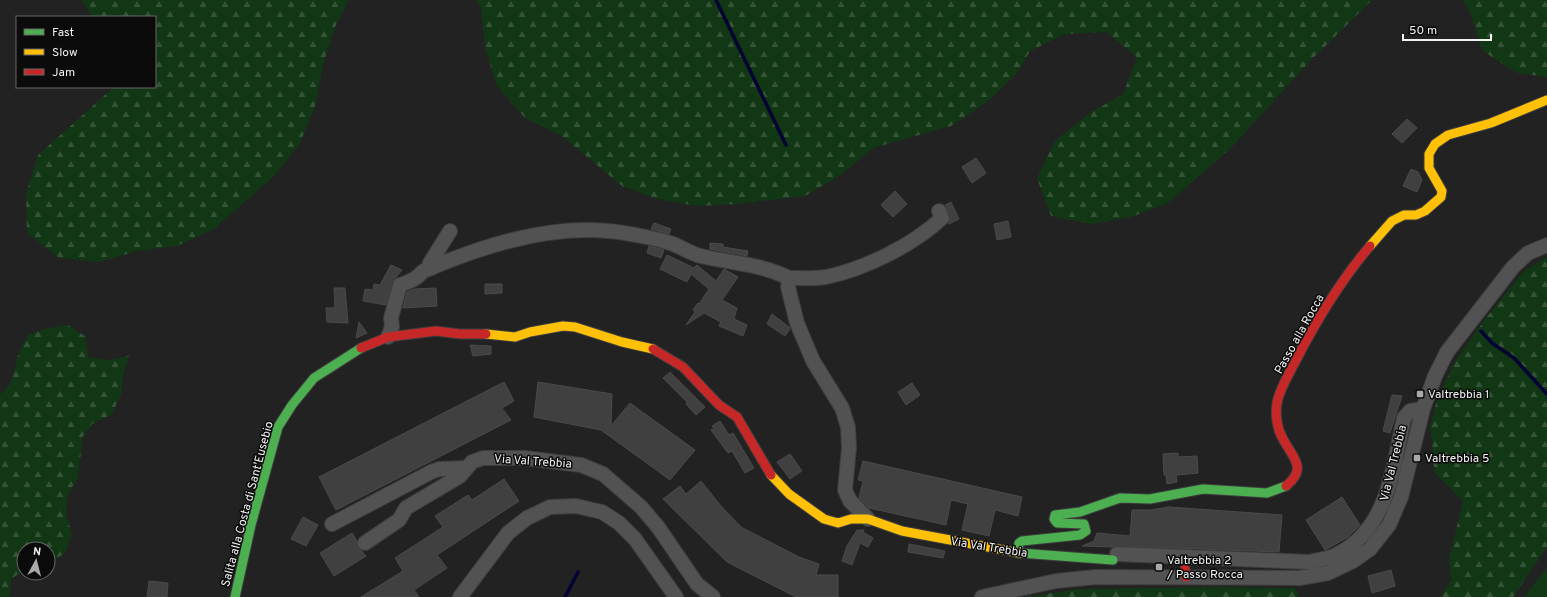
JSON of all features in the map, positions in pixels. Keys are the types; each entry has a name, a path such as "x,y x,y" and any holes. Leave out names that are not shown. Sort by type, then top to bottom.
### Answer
{"street":[{"name":"Passo alla Rocca","path":"1017,553 1018,546 1022,541 1080,535 1086,531 1084,524 1057,523 1054,519 1055,515 1080,512 1120,498 1150,499 1204,489 1267,493 1276,491 1289,483 1296,473 1297,461 1277,424 1277,402 1285,381 1307,338 1352,267 1392,221 1404,215 1416,215 1425,211 1441,197 1442,191 1429,168 1429,154 1435,144 1448,135 1491,123 1547,100"},
{"path":"388,337 392,327 391,318 400,285 416,278 424,270 501,242 582,230 609,231 672,244 700,256 761,267 789,278 825,277 848,270 893,252 918,237 942,218 939,211"},
{"path":"432,268 429,267 430,263 450,231"},
{"name":"Via Val Trebbia","path":"868,519 902,531 1017,553 1115,557 1183,567 1300,578 1328,573 1353,561 1370,549 1389,525 1401,497 1423,409 1435,376 1447,352 1513,267 1528,253 1547,244"},
{"path":"789,278 788,287 797,323 813,361 842,408 847,423 850,448 845,490 850,501 868,519"},
{"name":"Salita alla Costa di Sant'Eusebio","path":"235,597 251,525 278,427 282,419 314,378 357,350 388,337 436,332 460,334 480,333 515,337 530,332 563,326 575,327 622,342 656,350 683,367 719,405 737,417 772,477 789,494 824,519 830,521 838,523 851,519 868,519"},
{"name":"Via Val Trebbia","path":"982,597 1056,580 1183,567 1309,562 1335,556 1358,542 1370,528 1386,499 1404,418 1410,411 1423,409"},
{"name":"Via Val Trebbia","path":"365,543 399,520 406,508 460,476 466,468 477,459 525,458 581,465 603,474 641,507 658,527 697,584 713,597"},
{"name":"Via Val Trebbia","path":"332,524 431,472 439,469 466,468"},
{"path":"460,597 508,532 527,518 550,507 576,506 602,512 619,523 635,538 676,597"}],"green space":[{"path":"81,0 349,0 335,27 323,65 315,106 300,143 274,176 214,229 177,246 137,251 99,262 59,258 27,233 26,194 38,155 113,88 156,88 156,16 92,16"},
{"path":"476,0 1372,0 1311,60 1230,149 1168,203 1131,217 1092,224 1051,216 1037,178 1055,141 1087,115 1123,94 1137,57 1106,32 1065,34 1030,51 1017,73 988,101 951,126 873,148 841,175 805,196 736,204 697,206 658,199 622,186 562,136 525,118 497,86 485,47 481,8"},
{"path":"1463,0 1547,0 1547,77 1517,73 1483,51 1470,13"},
{"path":"1547,257 1547,547 1513,597 1441,597 1451,580 1449,559 1463,501 1434,472 1430,427 1438,396 1456,360 1486,318 1524,271"},
{"path":"68,325 86,337 88,357 108,360 129,356 123,375 121,395 111,415 92,424 83,436 78,477 68,494 66,514 72,535 65,553 56,559 56,541 16,541 16,576 11,579 10,597 0,597 0,394 11,382 19,352 28,335 48,328"},
{"path":"1547,567 1547,597 1524,597"},
{"path":"1218,587 1295,588 1299,597 1026,597 1079,589"}],"building":[{"path":"1407,119 1417,128 1402,143 1392,134"},
{"path":"976,158 986,173 972,183 962,167"},
{"path":"1411,169 1418,172 1422,180 1417,192 1403,186"},
{"path":"895,191 907,204 893,217 881,205"},
{"path":"951,202 959,219 949,224 950,215 945,205"},
{"path":"1008,221 1011,237 997,240 994,224"},
{"path":"654,223 671,229 669,234 651,229"},
{"path":"710,243 723,244 723,247 748,251 747,256 710,249"},
{"path":"649,246 664,250 661,258 647,253"},
{"path":"667,255 694,268 697,265 716,281 724,269 738,277 722,300 737,308 734,319 747,325 743,336 719,326 721,322 704,313 686,325 695,312 693,310 709,289 691,274 687,282 660,269"},
{"path":"391,265 402,270 392,282 386,305 363,301 365,289 373,290 374,284 380,285"},
{"path":"485,284 502,284 502,293 485,294"},
{"path":"334,288 345,288 348,323 327,322 326,308 335,308"},
{"path":"436,288 437,306 403,308 407,292 414,289"},
{"path":"772,314 789,327 790,329 785,336 767,324"},
{"path":"359,322 367,333 356,338"},
{"path":"470,345 491,346 491,354 473,356"},
{"path":"670,372 705,407 696,415 686,404 687,402 663,378"},
{"path":"504,382 514,401 502,408 511,420 336,510 319,477"},
{"path":"538,382 612,394 611,426 630,403 695,450 670,480 601,430 534,417"},
{"path":"912,383 920,395 906,405 898,392"},
{"path":"1392,395 1402,396 1390,433 1383,431"},
{"path":"720,421 729,435 733,433 754,468 745,473 732,451 728,453 711,430 714,428 712,426"},
{"path":"1178,453 1178,457 1197,456 1198,473 1176,475 1177,482 1167,484 1166,475 1164,475 1163,454"},
{"path":"790,454 802,471 790,479 777,462"},
{"path":"863,461 1022,497 1018,516 995,510 989,536 962,530 968,504 951,500 946,525 869,508 859,498 863,481 858,480"},
{"path":"504,479 519,501 437,555 447,568 414,590 419,597 361,597 403,571 395,558 443,527 435,516 468,495 472,500"},
{"path":"701,481 721,506 741,527 799,557 819,564 816,575 838,575 838,597 796,597 727,562 663,499 680,486 686,494"},
{"path":"1342,497 1360,525 1348,537 1325,550 1306,520"},
{"path":"1169,507 1282,515 1279,552 1082,546 1094,541 1097,533 1130,536 1132,510 1150,510"},
{"path":"303,517 318,525 306,546 291,539"},
{"path":"857,530 864,530 863,532 873,538 868,547 860,543 852,565 842,561 847,546"},
{"path":"352,533 357,541 358,547 366,556 334,576 320,553"},
{"path":"909,544 945,551 943,558 908,552"},
{"path":"1391,570 1395,586 1372,593 1368,576"},
{"path":"149,581 168,583 167,597 147,597"}],"waterway":[{"path":"716,0 786,145"},
{"path":"1481,331 1492,343 1514,358 1547,394"},
{"path":"565,597 578,572"}],"traffic: fast":[{"path":"235,597 251,525 278,427 292,405 314,378 361,348"},
{"path":"1017,553 1019,543 1022,541 1080,535 1086,531 1084,524 1057,523 1054,519 1055,515 1080,512 1120,498 1150,499 1203,489 1267,493 1286,486"},
{"path":"1020,553 1113,560"}],"traffic: slow":[{"path":"1370,246 1392,221 1404,215 1416,215 1425,211 1441,197 1442,191 1429,168 1429,154 1435,144 1448,135 1491,123 1547,100"},
{"path":"486,334 515,337 530,332 563,326 575,327 622,342 653,349"},
{"path":"771,475 789,494 824,519 838,523 851,519 868,519 902,531 1020,553"}],"traffic: jam":[{"path":"1286,486 1293,480 1297,468 1294,457 1281,435 1278,426 1276,417 1278,398 1284,383 1319,318 1348,273 1370,246"},
{"path":"361,348 388,337 436,331 460,334 486,334"},
{"path":"653,349 683,367 719,405 737,417 771,475"},
{"path":"1185,569 1186,577"}],"place":[{"name":"Valtrebbia 1","path":"1420,394"},
{"name":"Valtrebbia 5","path":"1417,458"},
{"name":"Valtrebbia 2 / Passo Rocca","path":"1159,567"}]}
